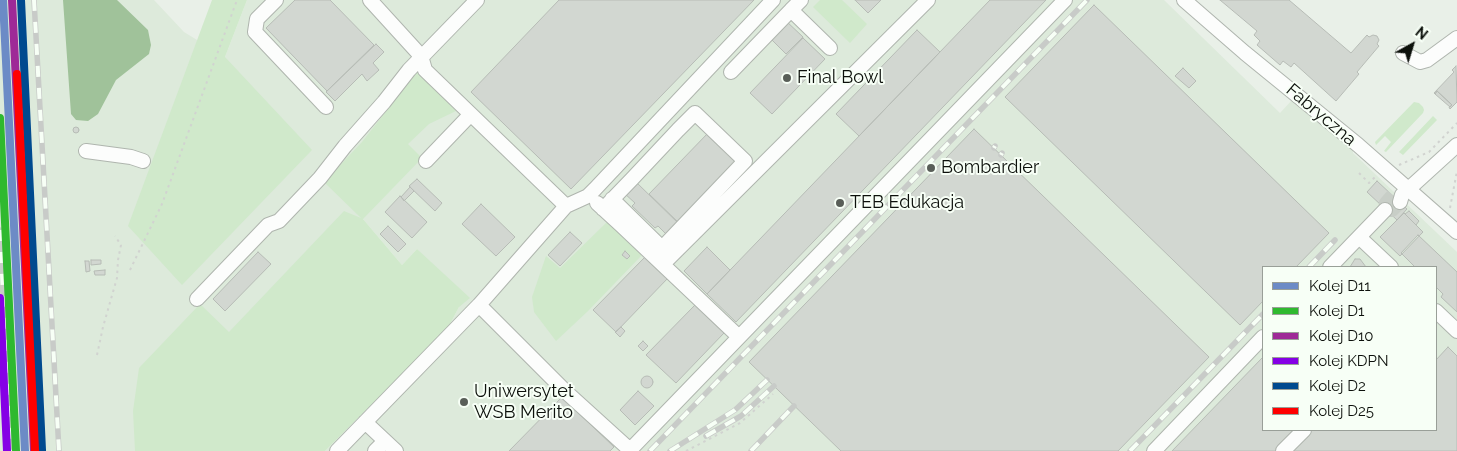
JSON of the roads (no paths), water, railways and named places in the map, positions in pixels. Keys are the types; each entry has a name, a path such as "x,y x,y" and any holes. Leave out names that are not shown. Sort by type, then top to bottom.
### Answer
{"street":[{"path":"276,0 257,19 256,32 326,107"},
{"path":"370,0 421,56 425,70 566,206"},
{"path":"197,299 268,225 279,221 320,178 421,56 477,0"},
{"path":"337,451 479,305 566,206 588,196 773,0"},
{"path":"731,72 802,0"},
{"path":"663,264 928,0"},
{"path":"479,305 564,390 630,450 738,336 1065,0"},
{"name":"Fabryczna","path":"1184,0 1381,166 1401,196 1457,232"},
{"path":"792,10 830,48"},
{"path":"1403,53 1420,62 1427,60 1457,38"},
{"path":"588,196 608,204 662,248 745,161 695,113 608,204"},
{"path":"426,161 470,115"},
{"path":"1401,196 1457,145"},
{"path":"86,151 131,157 144,161"},
{"path":"608,204 663,264 738,336"},
{"path":"1331,266 1385,210"},
{"path":"1359,237 1390,266"},
{"path":"1438,318 1457,331"},
{"path":"1154,451 1262,338"},
{"path":"365,422 396,451"},
{"path":"1283,451 1303,431"},
{"path":"375,451 385,440"}],"tunnel":[{"path":"1393,195 1386,203 1385,210 1392,210 1400,202"}],"railway":[{"path":"34,0 59,451"},
{"path":"650,451 1087,0"},
{"path":"0,230 10,451"},
{"path":"1310,266 1335,240"},
{"path":"1130,451 1262,315"},
{"path":"670,451 735,410 767,380"},
{"path":"706,436 741,416 774,386"},
{"path":"751,451 794,406"}],"rail line":[{"name":"D11","path":"3,0 25,451"},
{"name":"D10","path":"12,0 34,451"},
{"name":"D2","path":"21,0 42,450"},
{"name":"D25","path":"17,74 35,450"},
{"name":"D1","path":"0,118 16,451"},
{"name":"KDPN","path":"0,298 7,451"}],"place":[{"name":"Final Bowl","path":"787,78"},
{"name":"Bombardier","path":"931,168"},
{"name":"TEB Edukacja","path":"840,203"},
{"name":"Uniwersytet WSB Merito","path":"464,402"}]}
